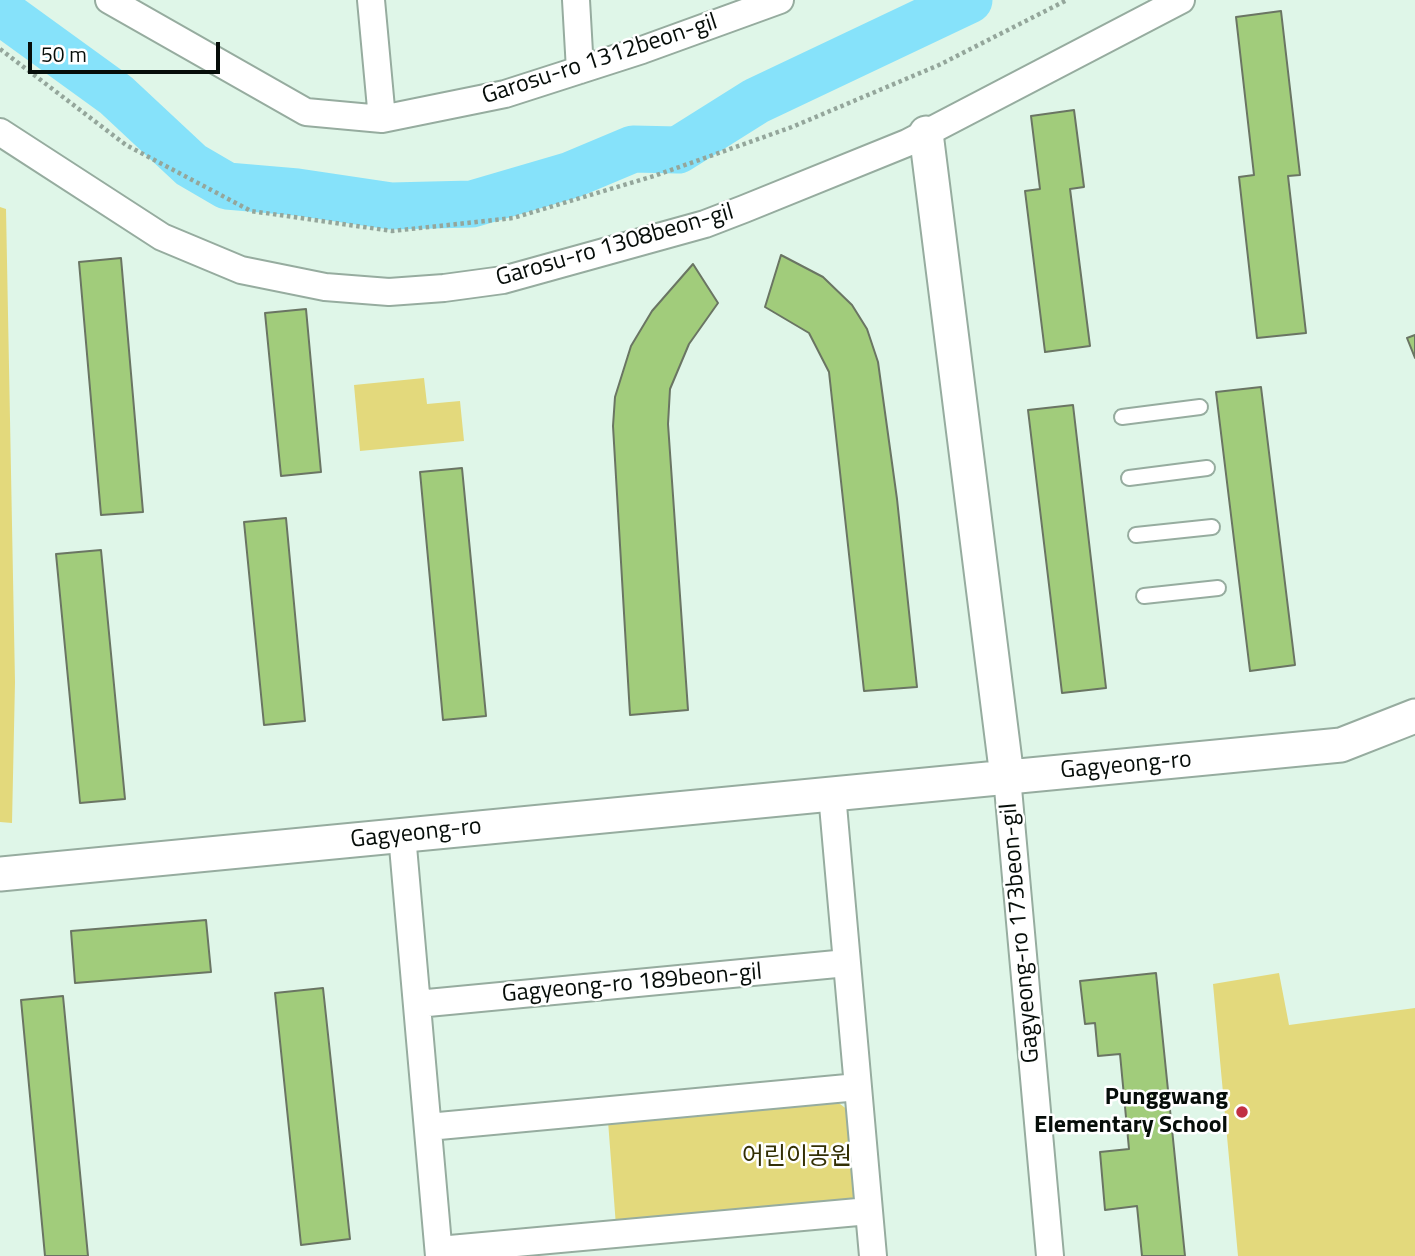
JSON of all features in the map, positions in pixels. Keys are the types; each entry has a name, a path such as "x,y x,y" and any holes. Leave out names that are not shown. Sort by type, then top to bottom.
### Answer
{"street":[{"name":"Garosu-ro 1312beon-gil","path":"109,0 149,11 306,112 382,119 505,94 773,2"},
{"path":"371,0 382,119"},
{"path":"576,0 580,70"},
{"name":"Garosu-ro 1308beon-gil","path":"0,132 162,237 241,270 324,287 388,292 503,280 705,224 883,152 926,133 1181,0"},
{"path":"926,133 1007,777"},
{"name":"Gagyeong-ro","path":"0,874 1341,745 1415,716"},
{"name":"Gagyeong-ro 173beon-gil","path":"1007,777 1050,1256"},
{"path":"832,794 873,1256"},
{"path":"402,835 439,1253 869,1211"},
{"name":"Gagyeong-ro 189beon-gil","path":"417,1004 847,963"},
{"path":"428,1127 858,1087"}],"lane":[{"path":"1122,417 1199,407"},
{"path":"1129,478 1207,468"},
{"path":"1136,535 1212,527"},
{"path":"1144,596 1218,587"}],"path":[{"path":"0,50 126,145 251,211 392,231 513,218 654,176 792,127 939,65 1067,0"}],"green space":[{"path":"0,207 6,209 15,682 12,823 0,822"},
{"path":"424,378 427,404 460,401 464,441 360,451 354,385"},
{"path":"1279,973 1289,1025 1415,1008 1415,1256 1238,1256 1213,984"},
{"name":"어린이공원","path":"836,1101 848,1110 858,1195 848,1207 616,1226 608,1121"}],"building":[{"path":"1281,11 1300,175 1288,176 1306,333 1257,338 1239,177 1254,175 1236,17"},
{"path":"1074,110 1084,187 1070,189 1090,346 1045,352 1025,191 1040,189 1031,116"},
{"path":"781,255 823,277 852,305 867,329 878,362 897,499 917,687 864,691 829,372 809,333 765,307"},
{"path":"121,258 143,512 101,515 79,262"},
{"path":"693,264 718,303 689,344 670,389 668,424 688,710 630,715 613,426 615,397 631,346 652,311"},
{"path":"306,309 321,472 281,476 265,313"},
{"path":"1415,335 1415,358 1407,338"},
{"path":"1261,387 1295,665 1250,671 1216,392"},
{"path":"1073,405 1106,688 1062,693 1028,410"},
{"path":"462,468 486,716 443,720 420,472"},
{"path":"286,518 305,721 264,725 244,522"},
{"path":"101,550 125,799 80,803 56,554"},
{"path":"206,920 211,972 75,983 71,931"},
{"path":"1156,973 1185,1256 1142,1256 1137,1206 1105,1210 1100,1152 1129,1149 1120,1054 1098,1056 1095,1023 1085,1024 1080,981"},
{"path":"323,988 350,1239 301,1245 275,993"},
{"path":"63,996 88,1256 45,1256 21,1000"}],"waterway":[{"path":"0,11 116,95 191,165 227,186 297,192 391,206 472,204 571,175 633,149 678,150 756,101 969,0"}],"place":[{"name":"Punggwang Elementary School","path":"1242,1112"}]}
